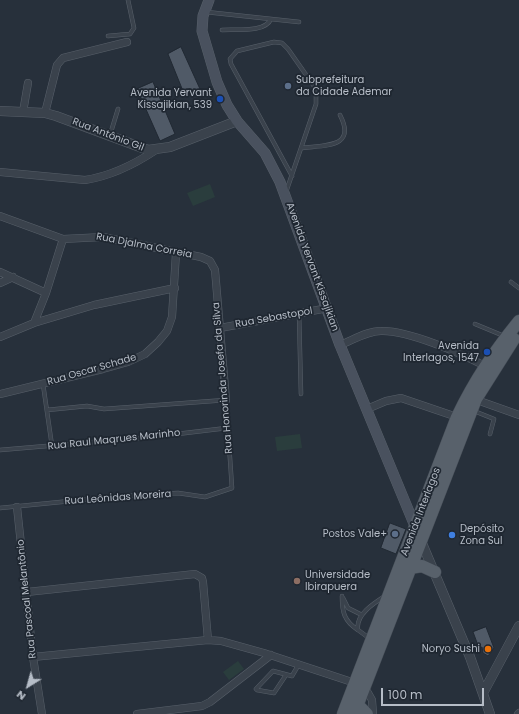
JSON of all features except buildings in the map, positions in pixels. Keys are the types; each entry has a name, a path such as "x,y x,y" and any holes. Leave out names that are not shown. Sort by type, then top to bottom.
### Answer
{"main road":[{"name":"Avenida Yervant Kissajikian","path":"209,0 205,11 202,31 212,65 227,105 237,121 265,153 285,195 328,308 340,345 421,541"},
{"name":"Avenida Interlagos","path":"376,641 421,541 485,366 519,321"},
{"name":"Avenida Interlagos","path":"350,711 376,641 389,593 457,417 471,402 504,352 519,334"},
{"path":"410,568 422,566 435,572"},
{"path":"350,711 367,714"}],"street":[{"path":"45,113 57,65 63,58 127,42"},
{"path":"23,112 28,83"},
{"name":"Rua Antônio Gil","path":"0,111 45,113 110,135 138,147 156,150 170,147 237,121"},
{"path":"0,172 85,180 99,178 137,162 156,150"},
{"name":"Rua Djalma Correia","path":"0,216 63,239 103,237 207,259 213,264 215,270"},
{"path":"34,323 46,293 63,239"},
{"name":"Rua Oscar Schade","path":"0,394 128,362 145,354 167,331 172,317 176,253"},
{"name":"Rua Honorinda Josefa da Silva","path":"215,270 226,400"},
{"path":"0,272 46,293"},
{"path":"0,283 13,277"},
{"path":"0,337 34,323 94,305 175,288"},
{"name":"Rua Sebastopol","path":"220,328 328,308"},
{"path":"340,345 374,332 389,332 436,345 463,355 485,366"},
{"path":"367,410 386,401 401,398 457,417"},
{"path":"471,402 519,415"},
{"name":"Rua Pascoal Melantônio","path":"17,507 26,592 42,714"},
{"path":"421,541 470,657 490,714"},
{"path":"26,592 195,574 202,578 203,582 208,640"},
{"path":"483,693 519,626"},
{"path":"34,657 208,640 234,644 360,685 372,700 373,714"},
{"path":"137,714 202,706 210,702 271,655"}],"lane":[{"path":"108,36 130,34 134,28 128,0"},
{"path":"205,11 299,22"},
{"path":"222,30 263,28 271,19"},
{"path":"285,195 292,176 302,148 316,104 316,89 288,49 282,43 274,42 237,51 230,59 231,64 292,176"},
{"path":"110,135 118,109"},
{"path":"302,148 336,144 344,138 346,133 340,115"},
{"path":"511,282 519,288"},
{"path":"298,313 301,394"},
{"path":"475,324 506,337"},
{"path":"43,384 52,446"},
{"path":"47,410 87,406 104,409 226,400"},
{"name":"Rua Honorinda Josefa da Silva","path":"226,400 232,486"},
{"path":"471,402 494,419 490,434"},
{"name":"Rua Raul Maqrues Marinho","path":"0,450 152,437 227,428"},
{"name":"Rua Leônidas Moreira","path":"0,508 111,497 178,493 205,497 229,490 232,486"},
{"path":"358,630 358,622 362,616 389,593"},
{"path":"362,616 348,608 342,596 344,616 350,624 376,641"},
{"path":"286,675 274,693 256,689 272,671 286,675 294,675 299,664"}],"shaded area":[{"path":"210,184 215,197 193,206 187,193"},
{"path":"300,434 302,448 277,451 275,437"},
{"path":"238,661 244,669 229,680 223,672"}],"place":[{"name":"Subprefeitura da Cidade Ademar","path":"288,86"},
{"name":"Avenida Yervant Kissajikian, 539","path":"220,99"},
{"name":"Avenida Interlagos, 1547","path":"487,352"},
{"name":"Postos Vale+","path":"395,534"},
{"name":"Depósito Zona Sul","path":"452,535"},
{"name":"Universidade Ibirapuera","path":"297,581"},
{"name":"Noryo Sushi","path":"488,649"}]}
